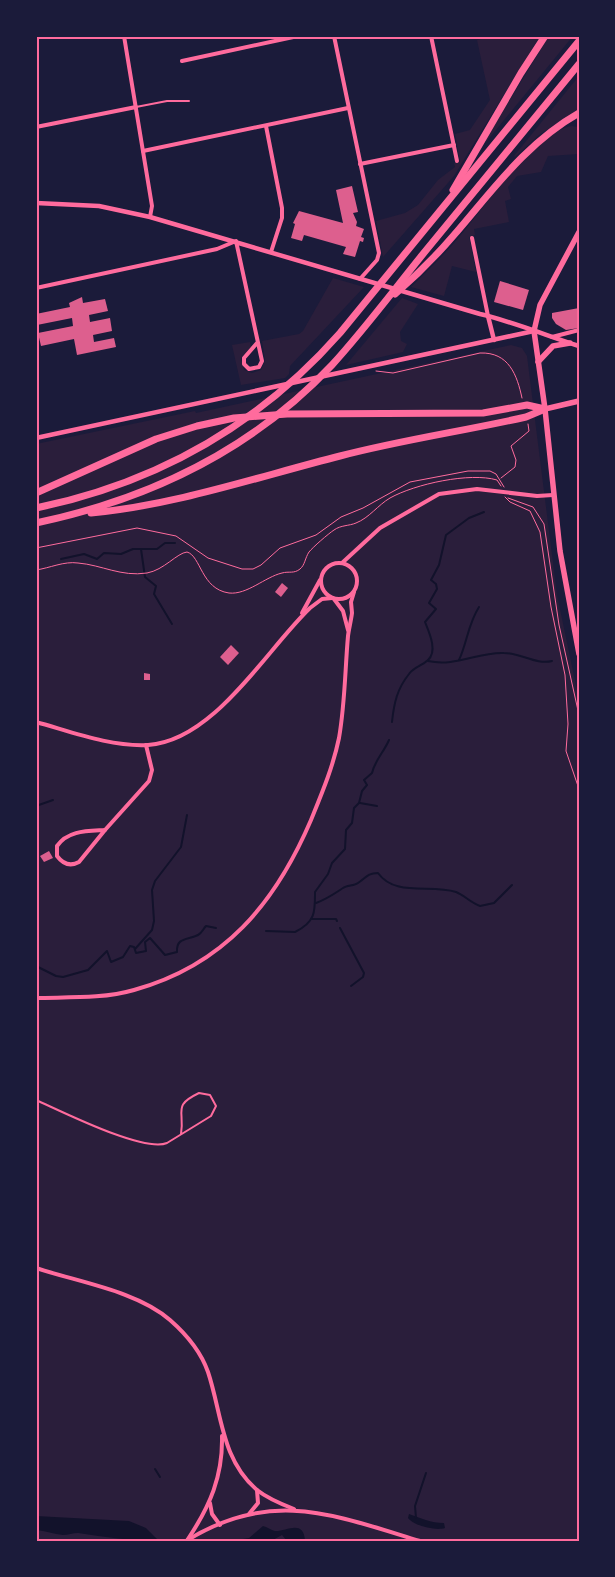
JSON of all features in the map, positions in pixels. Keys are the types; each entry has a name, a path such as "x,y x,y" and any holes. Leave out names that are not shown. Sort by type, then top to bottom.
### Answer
{"highway":[{"path":"449,200 464,168 545,36"},
{"path":"36,508 94,493 148,474 200,448 242,422 297,378 325,350 578,42"},
{"path":"36,523 113,504 154,489 193,470 248,436 314,383 346,350 578,64"},
{"path":"379,308 440,251 523,155 564,122 579,113"},
{"path":"564,122 579,122"},
{"path":"36,493 156,439 220,420 259,415 301,414 476,414 527,405 545,409"},
{"path":"71,515 125,510 165,502 342,455 526,417 545,409"}],"main road":[{"path":"579,232 540,305 534,331 545,409 553,495 564,578 579,654"},
{"path":"538,362 553,346 570,343"},
{"path":"545,409 579,400"}],"street":[{"path":"124,36 152,206 150,217"},
{"path":"182,61 298,36"},
{"path":"334,36 379,253 378,260 360,279"},
{"path":"431,36 457,161"},
{"path":"36,128 136,107"},
{"path":"142,151 348,108"},
{"path":"266,126 282,208 282,218 271,252"},
{"path":"360,164 454,145"},
{"path":"36,203 99,206 150,217 517,323 534,331 579,346"},
{"path":"472,238 494,340"},
{"path":"36,288 218,250 236,241"},
{"path":"236,241 262,364 256,369 249,369 244,364 244,358 257,343"},
{"path":"551,337 579,330"},
{"path":"36,438 534,331"},
{"path":"300,617 326,568 342,563 385,525 440,494 477,489 530,496 553,495"},
{"path":"36,998 119,994 161,981 208,957 252,919 284,874 326,785 339,737 348,632 352,613 351,602 358,583 356,574 350,567 342,563"},
{"path":"321,578 322,588 343,611 348,632"},
{"path":"36,722 95,738 146,745 178,738 202,724 248,679 300,617 319,600 344,599 354,592"},
{"path":"105,830 68,836 57,846 57,856 65,864 79,862 149,780 151,764 146,745"},
{"path":"36,1268 128,1297 158,1311 169,1320 189,1340 205,1366 222,1432 233,1462 257,1490 294,1509"},
{"path":"187,1540 210,1503 221,1462 222,1432"},
{"path":"248,1515 258,1503 257,1490"},
{"path":"210,1503 212,1514 220,1525"},
{"path":"187,1540 248,1515 294,1509 332,1514 420,1541"}],"lane":[{"path":"136,107 167,101 189,101"},
{"path":"36,1100 144,1144 159,1145 181,1134 214,1113 216,1102 210,1095 199,1092 184,1101 180,1109 181,1134"}],"path":[{"path":"388,372 393,373 480,353 489,354 501,358 512,368 517,378 522,401"},
{"path":"500,478 516,465 511,446 529,431 528,424"},
{"path":"36,548 137,528 176,536 208,558 234,567 253,569 261,565 280,548 316,535 341,517 363,508 410,482 474,471 494,472 500,478 504,490 497,480 478,478 455,480 407,491 390,497 356,523 332,531 309,552 302,568 297,571 283,573 234,592 224,591 212,584 201,574 194,556 187,552 183,552 169,564 142,574 118,572 75,562 36,570"},
{"path":"579,715 558,616 544,524 533,507 506,496 510,502 530,511 539,528 551,607 565,675 568,724 566,751 579,789"}],"shaded area":[{"path":"494,36 540,36 454,176 383,257 376,221 405,213 418,205 438,180 455,167 454,163 460,162 455,134 470,130 490,100 477,40"},
{"path":"549,36 573,36 486,142 486,139"},
{"path":"579,76 579,109 539,135 515,157 514,156"},
{"path":"571,126 579,127 579,154 548,156 541,172 517,176 508,187 511,199 505,201 509,222 474,229 475,235 469,237 476,272 452,266 444,296 411,287 454,243 524,159 556,132"},
{"path":"333,278 364,287 290,366 289,374 285,378 241,385 232,345 250,342 251,347 241,358 244,370 252,373 261,370 265,361 262,341 299,334 303,331"},
{"path":"402,298 418,304 400,332 401,341 407,344 403,352 346,365"},
{"path":"511,345 522,348 527,356 557,595 579,700 579,1541 36,1541 36,444 195,411 196,413"},
{"path":"409,1514 430,1521 444,1523 445,1528 425,1527 411,1521 408,1518"},
{"path":"36,1516 129,1521 146,1528 159,1541 128,1540 78,1533 63,1535 36,1530"},
{"path":"263,1526 275,1531 298,1528 304,1534 305,1541 287,1541 282,1535 271,1541 230,1541 249,1538"}],"building":[{"path":"352,186 358,212 353,213 357,222 356,226 364,229 361,237 364,238 363,242 360,241 355,257 343,254 346,247 304,235 302,241 291,238 295,224 293,223 299,211 343,223 336,190"},
{"path":"500,281 529,290 523,310 494,302"},
{"path":"82,297 83,303 105,299 108,311 89,315 90,322 110,318 112,331 93,335 94,342 114,338 116,347 77,355 74,339 41,346 38,333 73,326 72,318 37,325 36,314 70,307 69,303"},
{"path":"579,308 579,328 566,330 556,324 552,318 552,313"},
{"path":"282,583 288,588 281,597 275,592"},
{"path":"231,645 239,653 228,665 220,657"},
{"path":"144,673 150,674 150,680 144,680"},
{"path":"49,851 53,858 44,862 40,856"}],"waterway":[{"path":"392,722 395,702 402,685 411,672 431,656 432,641 425,622 436,609 429,603 437,589 436,584 431,580 439,565 446,535 469,518 484,512"},
{"path":"61,559 84,554 97,559 104,553 121,554 133,549 157,549 165,543 175,543"},
{"path":"141,549 145,577 156,586 154,594 172,624"},
{"path":"459,660 472,620 479,607"},
{"path":"428,661 457,661 494,653 516,655 546,662 552,661"},
{"path":"266,931 295,932 311,920 315,905 315,892 328,874 332,863 345,849 346,830 352,823 354,808 359,803 362,791 367,785 364,780 372,773 389,740"},
{"path":"36,806 53,800"},
{"path":"360,803 377,806"},
{"path":"135,949 152,930 154,921 152,890 155,881 181,847 187,815"},
{"path":"316,903 345,887 356,884 374,873 378,873 394,885 414,889 456,892 480,906 494,903 512,885"},
{"path":"311,919 336,919 337,921"},
{"path":"36,966 56,976 63,977 88,970 107,951 111,962 123,957 130,946 134,947 136,953 146,951 145,942 150,938 165,955 177,952 178,944 181,941 198,935 206,926 216,928"},
{"path":"340,928 364,973 363,977 351,986"},
{"path":"155,1469 160,1477"},
{"path":"416,1518 415,1506 426,1473"}]}
